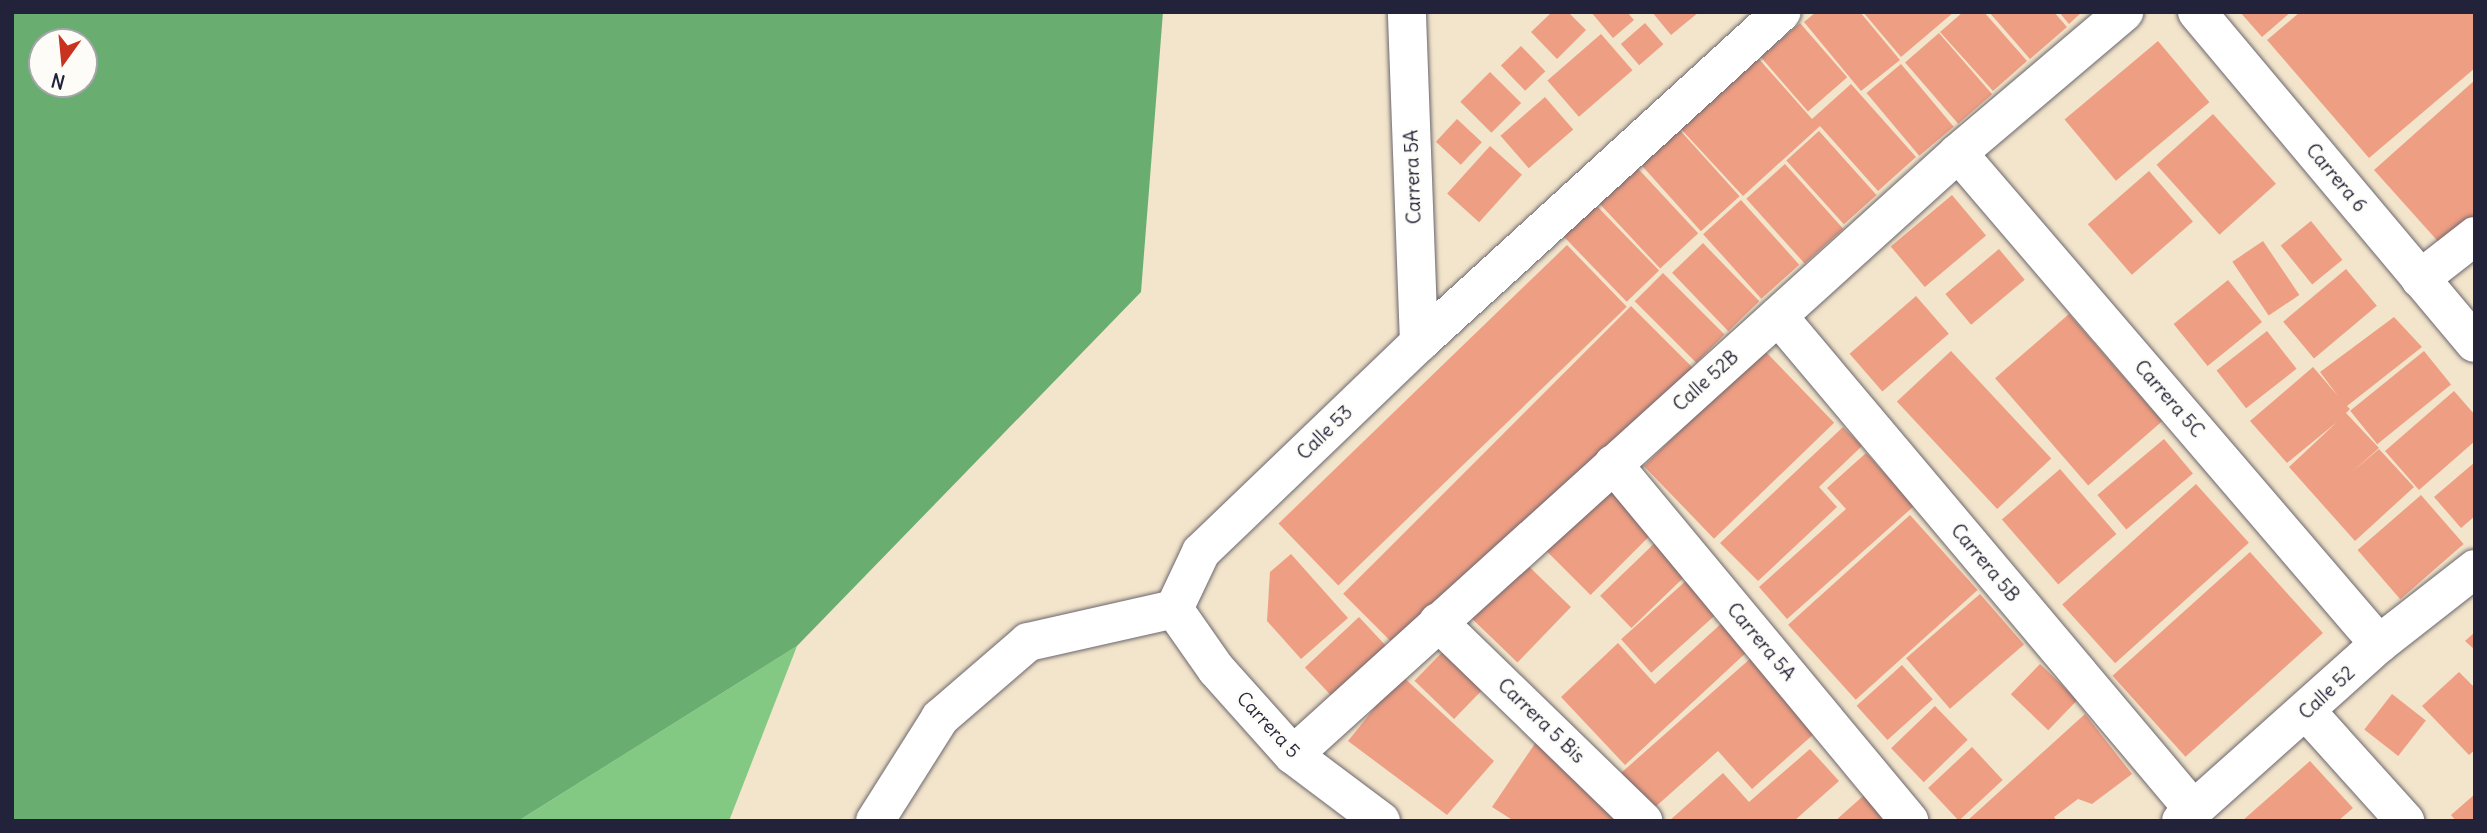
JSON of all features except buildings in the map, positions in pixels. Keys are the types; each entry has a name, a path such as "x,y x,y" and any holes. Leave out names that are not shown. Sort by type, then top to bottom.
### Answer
{"street":[{"name":"Carrera 5A","path":"1407,12 1419,343"},
{"name":"Calle 53","path":"1174,609 1201,552 1419,343 1782,12"},
{"name":"Calle 52B","path":"1293,755 1958,153 2124,12"},
{"name":"Carrera 6","path":"2197,12 2475,343"},
{"name":"Carrera 5C","path":"1958,153 2379,644"},
{"path":"2420,279 2475,236"},
{"name":"Carrera 5B","path":"1778,316 2187,815"},
{"name":"Carrera 5A","path":"1613,464 1909,821"},
{"name":"Calle 52","path":"2187,815 2307,712 2379,644 2475,569"},
{"path":"875,821 940,718 1028,642 1174,609"},
{"name":"Carrera 5","path":"1174,609 1216,669 1293,755 1381,821"},
{"name":"Carrera 5 Bis","path":"1438,622 1643,821"},
{"path":"2307,712 2405,821"}],"green space":[{"path":"12,12 1163,12 1141,292 797,646 518,821 12,821"},
{"path":"797,646 729,821 518,821"}]}
